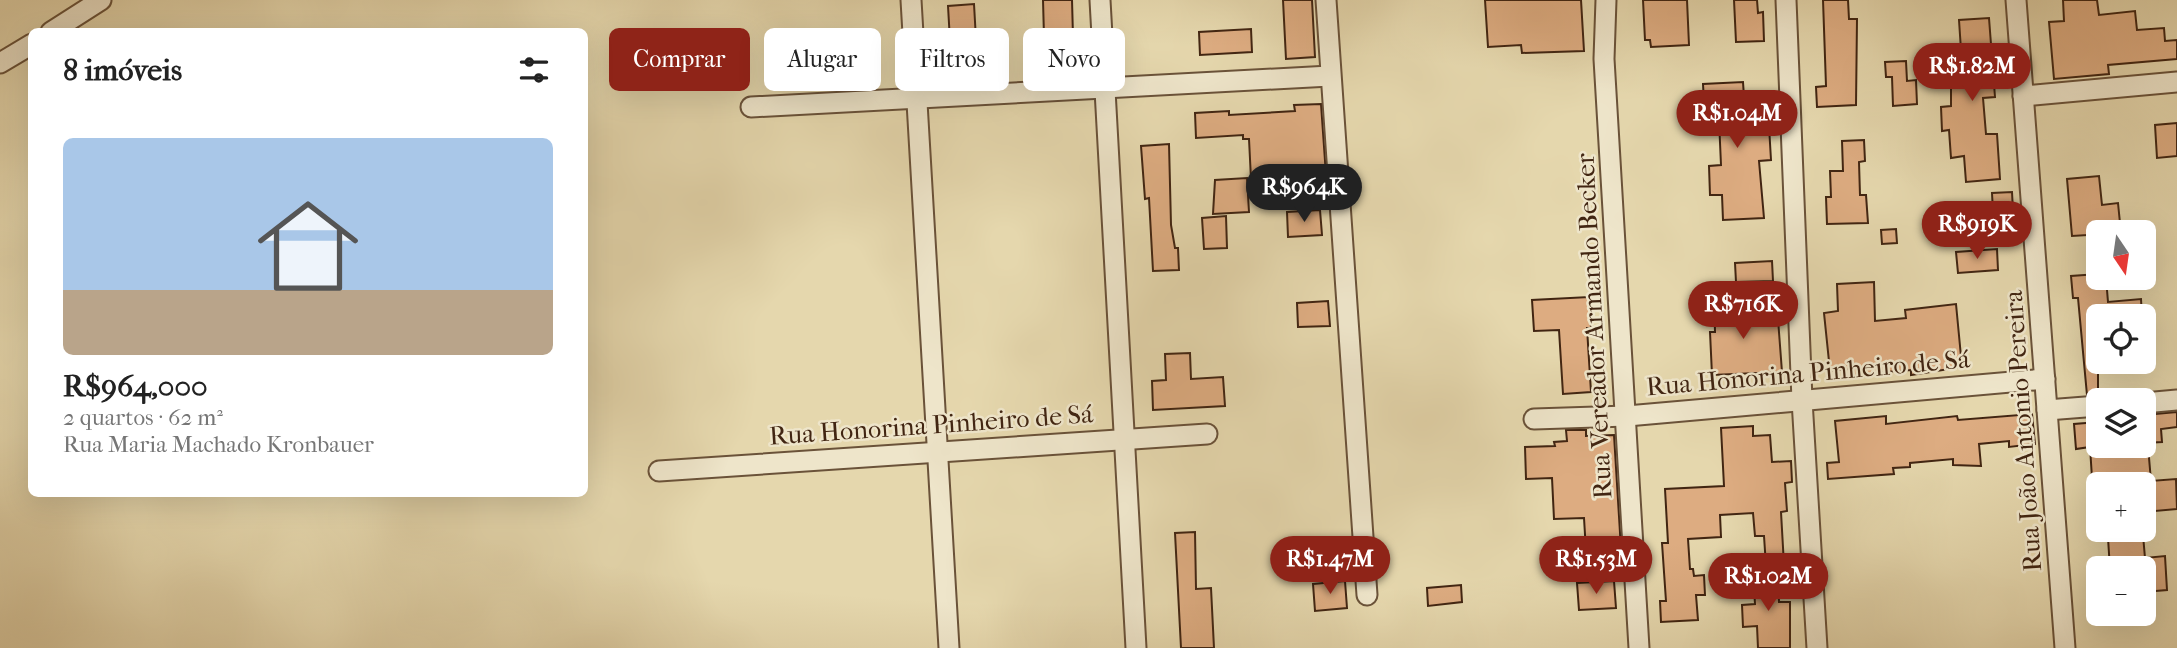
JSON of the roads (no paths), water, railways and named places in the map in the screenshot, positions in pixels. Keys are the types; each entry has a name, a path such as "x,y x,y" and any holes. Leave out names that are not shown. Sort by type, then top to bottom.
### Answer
{"street":[{"path":"57,28 101,0"},
{"path":"911,0 949,648"},
{"path":"1100,0 1102,28"},
{"path":"1326,0 1367,596"},
{"name":"Rua Vereador Armando Becker","path":"1606,0 1604,60 1639,648"},
{"path":"1786,0 1802,400 1817,648"},
{"name":"Rua João Antonio Pereira","path":"2016,0 2065,648"},
{"path":"0,63 28,46"},
{"path":"1125,89 1330,76"},
{"path":"2023,96 2177,82"},
{"path":"751,107 1082,91"},
{"path":"1105,91 1136,648"},
{"name":"Rua Honorina Pinheiro de Sá","path":"1534,419 1627,416 2045,379"},
{"path":"2156,402 2177,400"},
{"path":"2048,410 2086,407"},
{"name":"Rua Honorina Pinheiro de Sá","path":"659,471 937,450 1207,434"}]}
